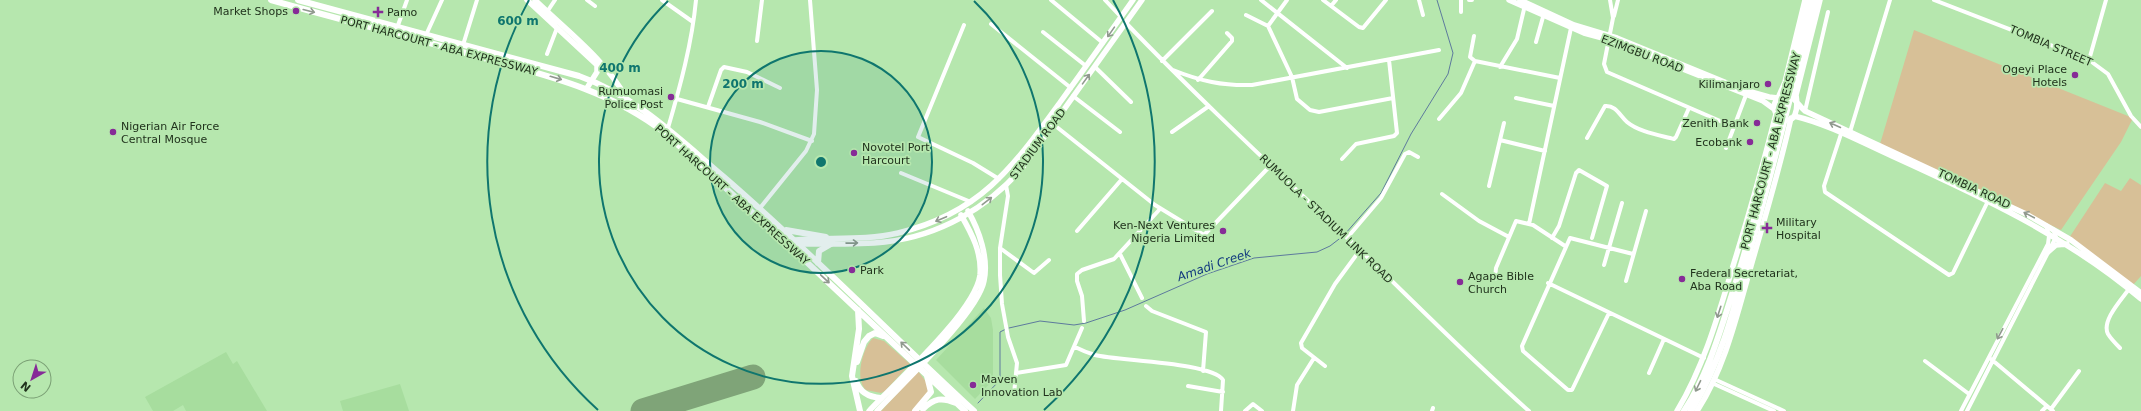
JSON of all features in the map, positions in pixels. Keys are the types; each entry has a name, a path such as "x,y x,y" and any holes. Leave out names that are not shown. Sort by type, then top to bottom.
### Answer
{"highway":[{"name":"PORT HARCOURT - ABA EXPRESSWAY","path":"271,0 515,66 587,88 629,109 665,133 858,310 965,411"},
{"name":"PORT HARCOURT - ABA EXPRESSWAY","path":"296,0 310,2 397,28 591,81 627,99 668,128 760,208 974,411"},
{"name":"PORT HARCOURT - ABA EXPRESSWAY","path":"1803,37 1809,0"},
{"name":"PORT HARCOURT - ABA EXPRESSWAY","path":"1691,411 1704,388 1719,353 1746,268 1803,37 1815,0"},
{"name":"PORT HARCOURT - ABA EXPRESSWAY","path":"1684,411 1698,386 1715,345 1763,197"},
{"path":"783,229 826,237"},
{"path":"818,263 819,250 831,244"},
{"path":"858,310 859,329 852,376 860,411"},
{"path":"881,398 871,397 861,391 856,382 856,368 866,338 875,333 886,337"},
{"path":"915,411 932,392 925,373"},
{"path":"921,411 935,399 944,399 959,404"}],"main road":[{"path":"289,4 296,0"},
{"path":"527,0 596,65 597,72 587,88"},
{"path":"534,0 606,69 627,99"},
{"name":"STADIUM ROAD","path":"797,242 826,237 894,234 921,227 966,206 1000,180 1024,152 1133,0"},
{"name":"STADIUM ROAD","path":"797,242 831,244 896,240 928,232 962,218 970,213 1006,185 1023,167 1142,0"},
{"name":"EZIMGBU ROAD","path":"1509,0 1524,3 1744,90 1778,98"},
{"path":"1677,411 1704,358 1754,199 1775,111 1774,104 1785,82 1804,0"},
{"path":"1697,411 1713,381 1723,357 1742,297 1792,117 1798,110 1797,103 1799,83 1820,0"},
{"name":"EZIMGBU ROAD","path":"1524,3 1543,17 1571,28 1610,38 1763,101 1775,111"},
{"path":"1778,98 1784,95 1790,96 1797,103"},
{"name":"TOMBIA ROAD","path":"1797,103 1805,112 2014,208 2046,225 2056,237 2106,271 2141,299"},
{"path":"1775,111 1781,118 1792,117"},
{"name":"TOMBIA ROAD","path":"1792,117 1841,134 2051,231 2101,262 2141,293"},
{"path":"876,411 908,374 970,310 983,285 985,260 970,213 966,206"},
{"path":"928,353 963,310 974,294 978,282 980,268 978,250 958,210"},
{"path":"2048,252 2056,245 2067,244"},
{"path":"869,411 908,374"}],"street":[{"path":"397,28 407,0"},
{"path":"426,35 442,0"},
{"path":"462,46 477,0"},
{"path":"547,12 555,0"},
{"path":"587,0 595,6"},
{"path":"662,0 693,22"},
{"path":"668,128 677,99 693,22 696,0"},
{"path":"757,41 762,0"},
{"path":"760,208 806,151 812,141 817,118 817,90 810,0"},
{"path":"1051,0 1103,43"},
{"path":"1105,0 1121,17"},
{"path":"1261,0 1347,68"},
{"path":"1268,26 1287,0"},
{"path":"1323,0 1359,27 1363,28 1386,0"},
{"path":"1331,6 1336,0"},
{"path":"1419,0 1423,15"},
{"path":"1461,0 1461,12"},
{"path":"1610,0 1613,18"},
{"path":"1618,0 1604,64 1606,72 1734,127"},
{"path":"1850,132 1890,0"},
{"name":"TOMBIA STREET","path":"1934,0 2089,60 2108,74 2134,120 2141,127"},
{"path":"2089,60 2106,0"},
{"path":"1500,67 1517,38 1524,3"},
{"path":"1162,61 1212,11"},
{"path":"1805,112 1828,12"},
{"path":"1246,14 1268,26 1292,77 1297,99 1313,112 1393,98"},
{"path":"1536,42 1543,17"},
{"name":"RUMUOLA - STADIUM LINK ROAD","path":"1126,23 1162,61 1270,166 1347,237 1464,353 1529,411"},
{"path":"991,24 1070,88"},
{"path":"964,25 918,136 921,139 973,163 1000,180"},
{"path":"547,54 557,28"},
{"path":"1529,224 1571,28"},
{"path":"1043,32 1086,66"},
{"path":"1198,80 1232,41 1232,38 1227,33"},
{"path":"1474,36 1470,57 1475,61 1560,78"},
{"path":"1171,69 1198,80 1220,85 1252,85 1439,50"},
{"path":"1342,159 1356,144 1396,135 1398,132 1389,60"},
{"path":"1439,119 1461,93 1475,61"},
{"path":"1095,66 1131,102"},
{"path":"708,107 721,70 724,68 747,72 780,88"},
{"path":"1184,82 1187,79 1192,78"},
{"path":"1726,148 1746,95"},
{"path":"1073,96 1120,132"},
{"path":"1516,98 1554,106"},
{"path":"677,99 760,122 812,141"},
{"path":"1172,132 1209,106"},
{"path":"1587,138 1605,106 1609,106 1620,113 1630,124 1651,133 1674,139 1689,108"},
{"path":"1489,186 1504,123"},
{"path":"1054,124 1160,209 1204,235 1270,166"},
{"path":"1841,134 1824,186 1825,192 1948,275 1953,273 1988,201"},
{"path":"1500,140 1545,151"},
{"path":"1347,237 1381,198 1404,154 1409,152 1418,157"},
{"path":"1552,238 1559,226 1576,172 1579,170 1607,186 1592,238"},
{"path":"901,173 971,202"},
{"path":"1077,231 1122,179"},
{"path":"1006,185 1008,196 1000,248 1002,304 1007,329 1017,363 1014,394"},
{"path":"1442,194 1480,221 1509,237"},
{"path":"1604,265 1622,203"},
{"path":"1084,321 1082,296 1077,280 1077,274 1082,270 1112,261 1160,209"},
{"path":"1626,281 1646,211"},
{"path":"1496,279 1496,268 1515,222 1529,224 1565,246"},
{"path":"1961,411 2048,244 2051,231"},
{"path":"1967,411 2056,237"},
{"path":"1609,313 1572,390 1568,390 1525,354 1522,348 1548,283 1569,239 1572,238 1633,254"},
{"path":"1000,248 1034,273 1049,260"},
{"path":"1325,366 1302,348 1301,343 1335,284 1360,250"},
{"path":"1120,254 1142,298"},
{"path":"1548,283 1704,358"},
{"path":"2120,348 2108,334 2107,326 2114,309 2129,289"},
{"path":"1146,306 1147,309 1206,332 1203,371"},
{"path":"1016,373 1063,367 1068,363 1082,328"},
{"path":"1649,373 1664,339"},
{"path":"1075,347 1095,355 1172,363 1203,371 1223,379 1221,411"},
{"path":"1989,357 2050,408"},
{"path":"1293,411 1297,385 1314,358"},
{"path":"1925,361 1969,394"},
{"path":"2042,411 2050,408 2080,371"},
{"path":"1713,381 1784,411"},
{"path":"1188,386 1223,392"},
{"path":"1758,401 1774,411"},
{"path":"1245,411 1253,404 1262,411"}],"shaded area":[{"path":"1914,30 2133,118 2121,142 2061,230 1880,144"},
{"path":"2130,178 2141,185 2141,276 2133,285 2069,238 2105,183 2121,191"},
{"path":"984,308 991,318 993,330 993,380 975,399 936,360"},
{"path":"873,338 884,341 910,364 885,391 881,393 866,390 862,385 860,371 861,363 866,348"},
{"path":"226,352 233,364 237,361 267,411 186,411 183,405 173,411 153,411 145,397"},
{"path":"918,371 930,387 924,399 912,411 881,411"},
{"path":"400,384 409,411 343,411 340,401"}],"waterway":[{"name":"Amadi Creek","path":"1345,234 1381,193 1411,134 1448,74 1453,53 1437,0"},
{"name":"Amadi Creek","path":"1009,328 1040,321 1074,325 1086,323 1125,310 1207,274 1254,258 1317,252 1330,246 1343,236"},
{"name":"Amadi Creek","path":"978,403 1000,380 1000,332 1006,329"}],"runway":[{"path":"643,411 753,377"}],"place":[{"name":"Market Shops","path":"296,11"},
{"name":"Pamo","path":"378,12"},
{"name":"Ogeyi Place Hotels","path":"2075,75"},
{"name":"Kilimanjaro","path":"1768,84"},
{"name":"Rumuomasi Police Post","path":"671,97"},
{"name":"Zenith Bank","path":"1757,123"},
{"name":"Nigerian Air Force Central Mosque","path":"113,132"},
{"name":"Ecobank","path":"1750,142"},
{"name":"Novotel Port Harcourt","path":"854,153"},
{"name":"Military Hospital","path":"1767,228"},
{"name":"Ken-Next Ventures Nigeria Limited","path":"1223,231"},
{"name":"Park","path":"852,270"},
{"name":"Federal Secretariat, Aba Road","path":"1682,279"},
{"name":"Agape Bible Church","path":"1460,282"},
{"name":"Maven Innovation Lab","path":"973,385"}]}
